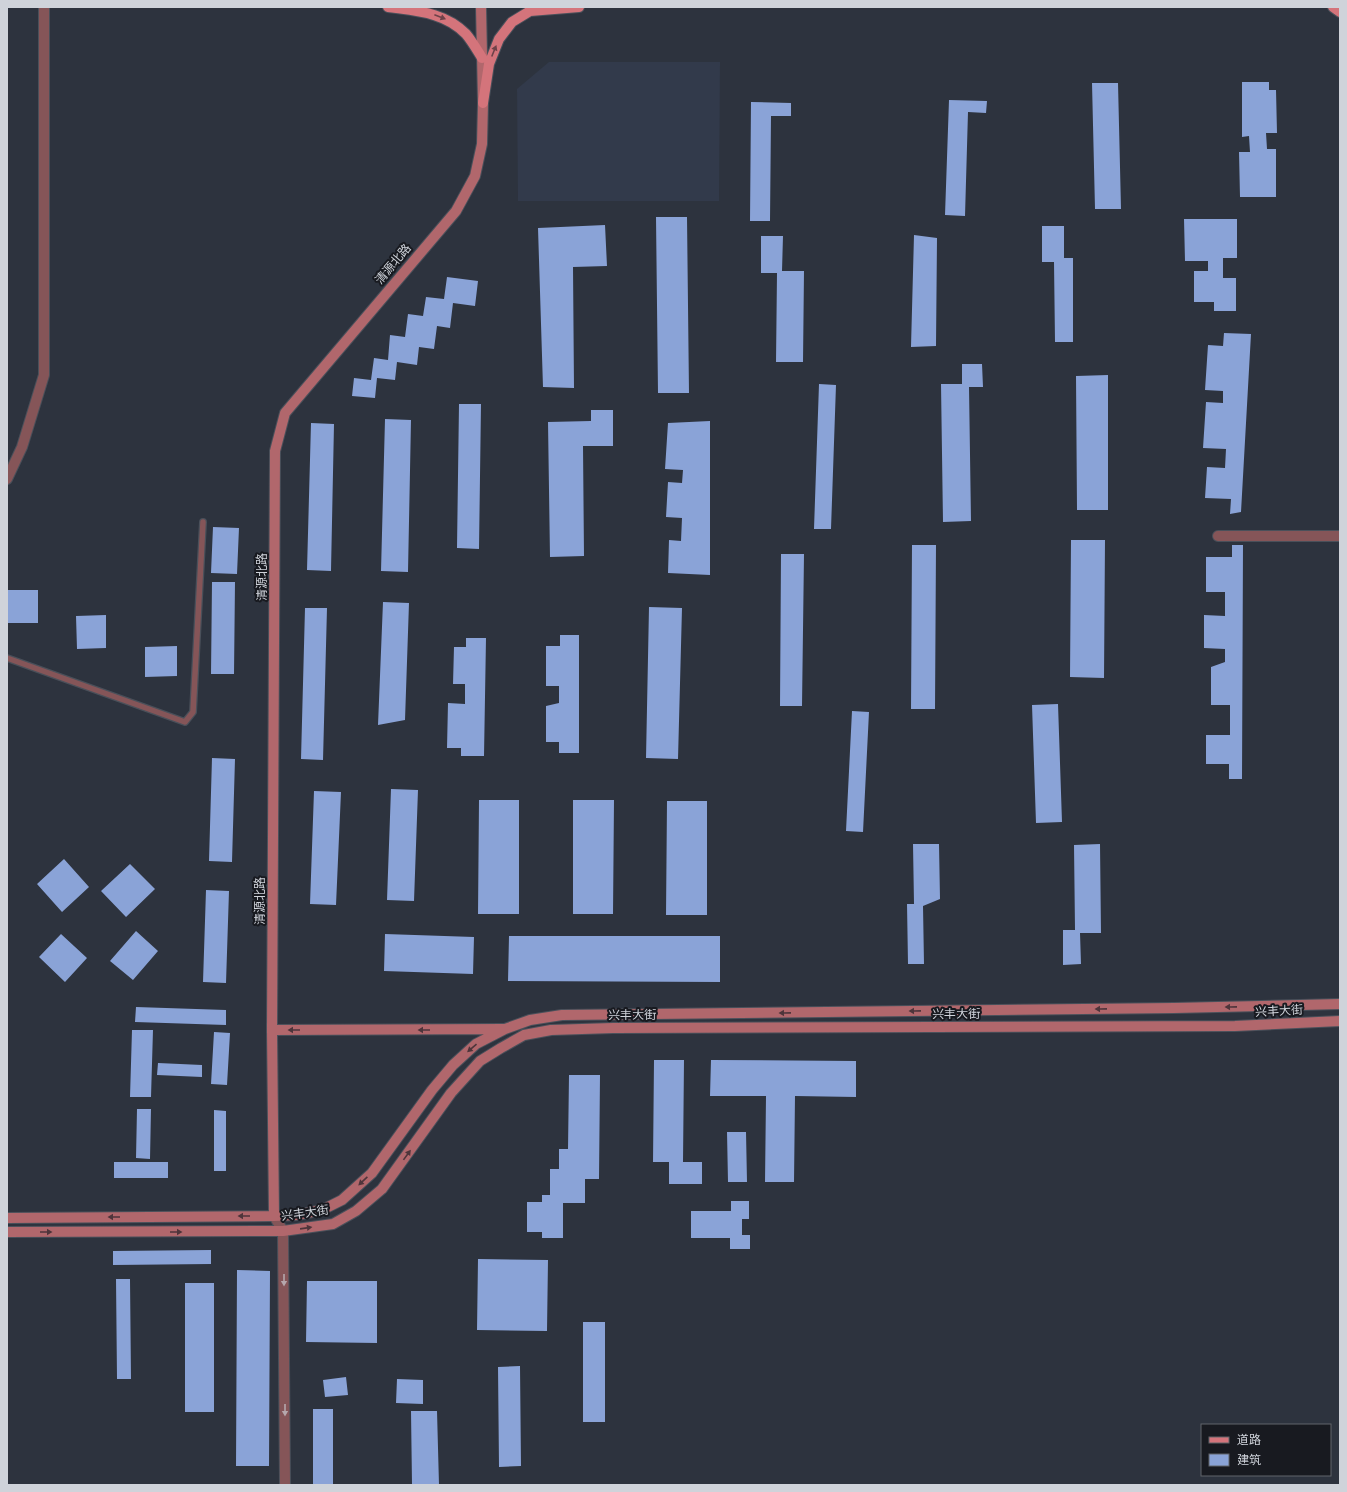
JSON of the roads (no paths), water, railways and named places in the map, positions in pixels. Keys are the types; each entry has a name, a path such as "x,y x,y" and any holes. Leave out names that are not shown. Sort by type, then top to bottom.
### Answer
{"main road":[{"path":"388,7 426,12 449,20 466,35 482,58"},
{"name":"清源北路","path":"274,1216 272,1030 276,451 285,412 456,210 475,176 482,144 483,103 481,7"},
{"path":"483,103 489,64 499,38 512,22 530,11 579,7"},
{"path":"1333,7 1340,12"},
{"name":"兴丰大街","path":"7,1218 274,1216 297,1215 322,1210 342,1200 372,1173 432,1090 453,1065 476,1044 505,1029 530,1020 562,1015 1182,1008 1340,1004"},
{"name":"兴丰大街","path":"7,1232 283,1231 333,1224 356,1211 382,1189 451,1094 480,1062 524,1035 551,1030 628,1028 1235,1026 1340,1020"},
{"path":"272,1030 505,1029"}],"street":[{"path":"7,478 22,447 44,375 44,7"},
{"path":"1218,536 1340,536"},
{"path":"274,1216 283,1231 285,1485"}],"lane":[{"path":"7,658 186,722 193,712 202,522"}]}
